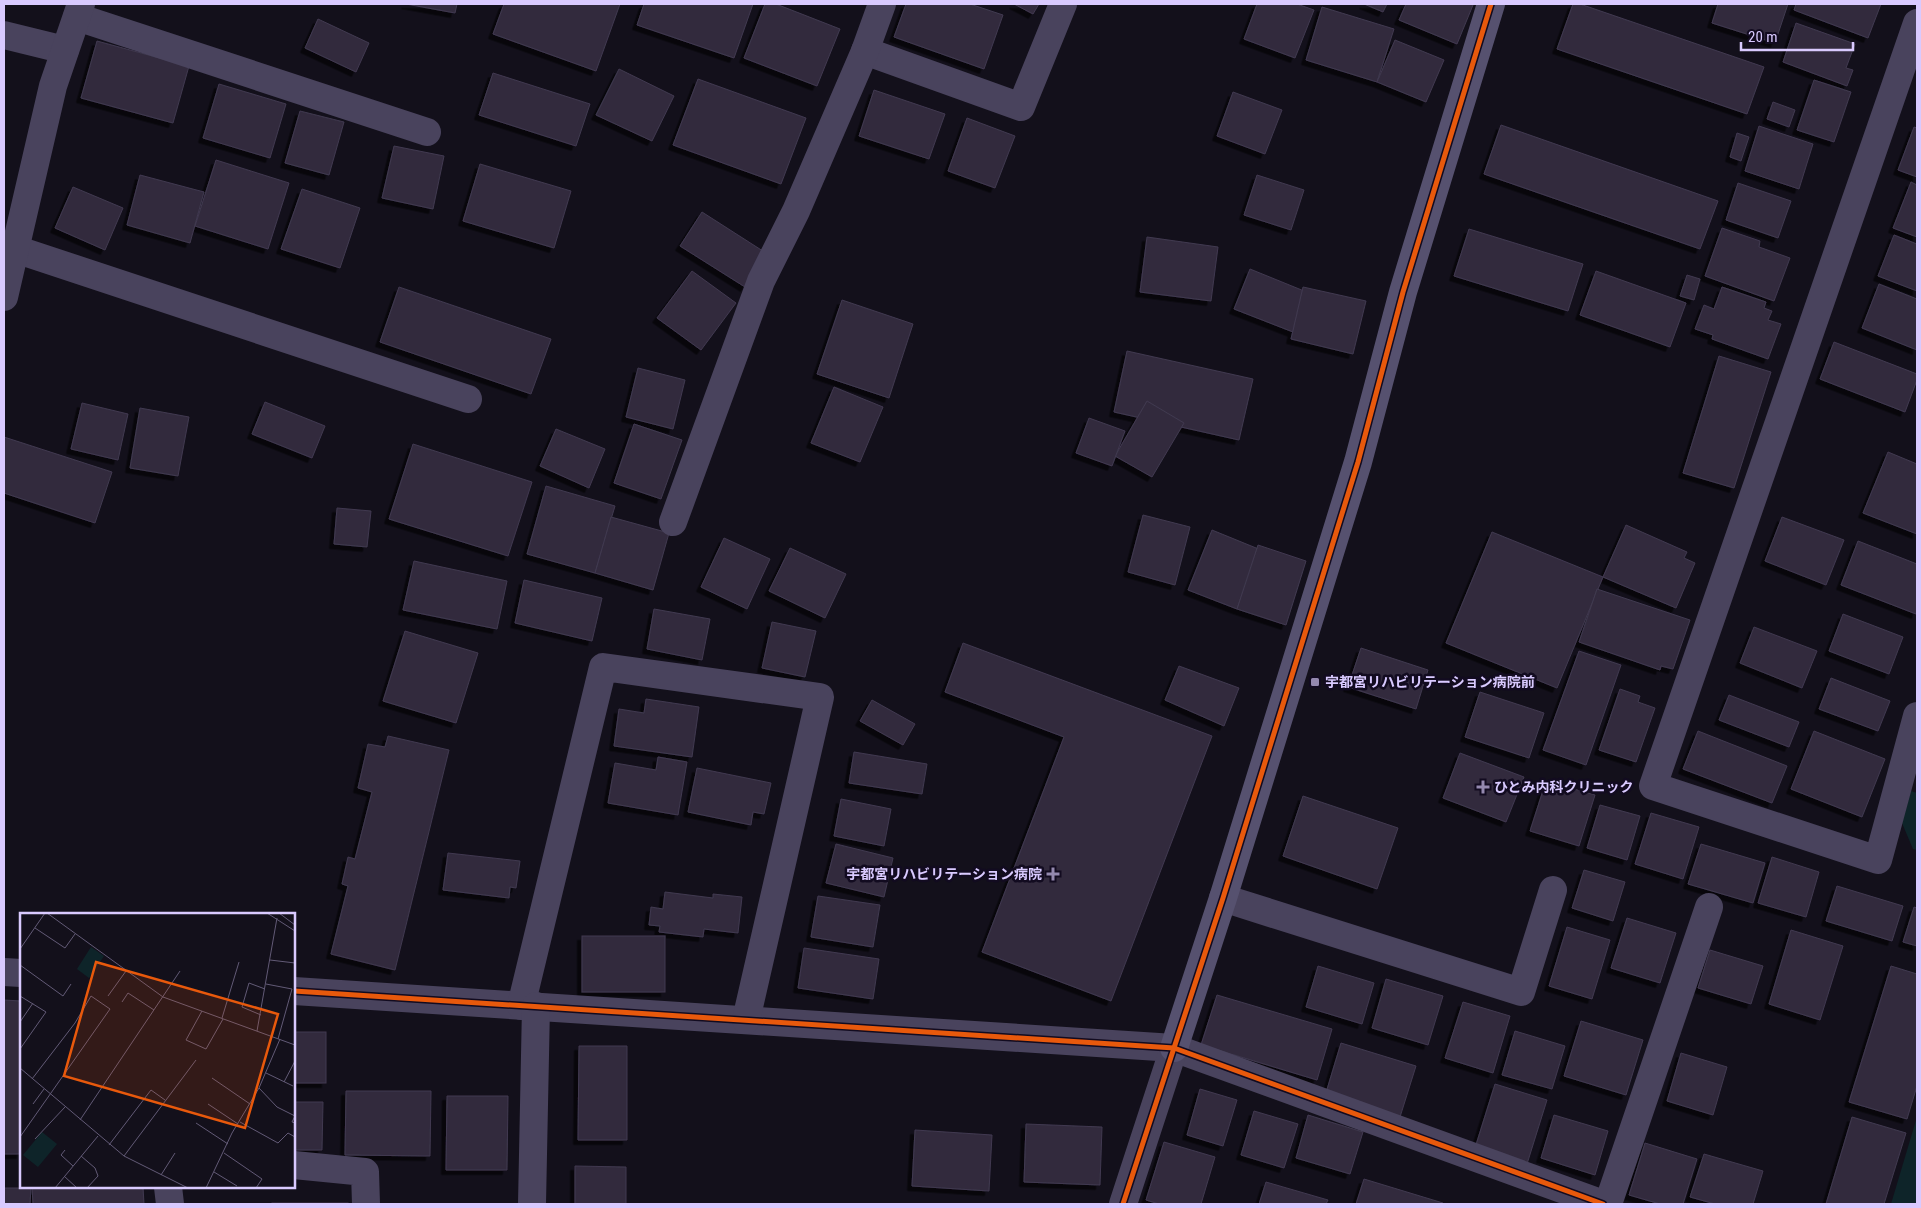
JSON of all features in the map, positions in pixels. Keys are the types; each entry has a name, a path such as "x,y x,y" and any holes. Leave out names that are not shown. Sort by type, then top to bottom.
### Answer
{"street":[{"path":"673,522 761,281 796,211 865,51 882,4"},
{"path":"865,51 1022,107 1063,4"},
{"path":"1123,1204 1223,898 1358,462 1403,292 1490,4"},
{"path":"4,297 53,86 79,10 427,132"},
{"path":"1917,23 1654,786 1878,860 1917,716"},
{"path":"4,35 65,50"},
{"path":"15,249 468,400"},
{"path":"532,1204 528,1006 603,667 820,697 746,1020"},
{"path":"1223,898 1521,992 1553,890"},
{"path":"1608,1204 1709,906"},
{"path":"4,972 20,973"},
{"path":"295,991 1174,1048 1603,1204"},
{"path":"295,1165 365,1172 366,1204"},
{"path":"168,1188 170,1204"}],"green space":[{"path":"1911,791 1917,793 1917,850 1913,849 1902,823"},
{"path":"1917,1117 1917,1204 1891,1204"}],"building":[{"path":"406,4 457,4 455,13"},
{"path":"504,4 620,4 596,71 493,34"},
{"path":"644,4 753,4 734,58 637,25"},
{"path":"765,4 776,4 840,29 817,86 744,58"},
{"path":"906,4 970,4 1003,15 984,69 894,37"},
{"path":"1014,4 1039,4 1033,14"},
{"path":"1257,4 1297,4 1314,10 1295,58 1244,39"},
{"path":"1364,4 1387,4 1383,12"},
{"path":"1406,4 1473,5 1457,44 1399,20"},
{"path":"1573,4 1580,4 1764,67 1747,114 1557,49"},
{"path":"1718,4 1788,4 1775,43 1712,23"},
{"path":"1796,4 1881,4 1868,38 1794,10"},
{"path":"1322,7 1394,29 1377,82 1306,60"},
{"path":"318,19 369,43 356,72 305,48"},
{"path":"1796,23 1855,44 1846,68 1853,70 1847,86 1783,62"},
{"path":"1395,40 1444,60 1426,102 1377,82"},
{"path":"97,41 189,66 173,123 81,98"},
{"path":"619,69 674,96 652,141 596,115"},
{"path":"493,73 590,104 576,146 479,115"},
{"path":"698,79 806,118 781,184 673,145"},
{"path":"1814,80 1851,92 1834,142 1797,130"},
{"path":"219,84 286,104 270,158 203,138"},
{"path":"874,90 945,114 929,159 859,136"},
{"path":"1233,92 1282,110 1265,154 1217,136"},
{"path":"1773,102 1795,110 1789,127 1767,119"},
{"path":"300,111 344,122 329,175 285,163"},
{"path":"967,118 1015,136 995,188 948,171"},
{"path":"1501,125 1718,201 1700,249 1484,174"},
{"path":"1759,126 1813,144 1799,189 1745,171"},
{"path":"1914,127 1917,128 1917,177 1898,170"},
{"path":"1737,133 1749,137 1741,161 1730,157"},
{"path":"394,146 444,156 433,209 382,198"},
{"path":"216,160 289,183 268,249 195,226"},
{"path":"480,164 571,191 554,248 463,221"},
{"path":"140,175 204,192 190,243 127,225"},
{"path":"1257,175 1304,190 1291,230 1244,215"},
{"path":"1911,182 1917,185 1917,237 1893,228"},
{"path":"1738,183 1791,201 1778,238 1726,220"},
{"path":"73,187 123,208 105,250 55,228"},
{"path":"302,189 360,208 340,268 281,249"},
{"path":"702,212 766,253 745,287 680,246"},
{"path":"1722,228 1760,241 1759,247 1790,258 1774,301 1705,276"},
{"path":"1469,229 1583,264 1568,311 1454,276"},
{"path":"1894,235 1917,244 1917,291 1878,276"},
{"path":"1147,237 1218,247 1211,301 1140,292"},
{"path":"1250,269 1309,293 1293,332 1234,309"},
{"path":"692,271 736,303 701,350 657,318"},
{"path":"1596,271 1686,303 1670,347 1580,315"},
{"path":"1687,275 1700,279 1694,300 1680,296"},
{"path":"1879,284 1917,299 1917,350 1862,328"},
{"path":"399,287 551,339 531,394 380,342"},
{"path":"1303,287 1366,301 1353,354 1291,339"},
{"path":"1722,287 1766,302 1764,308 1772,311 1768,320 1781,324 1768,359 1712,339 1713,335 1695,329 1704,305 1714,309"},
{"path":"842,300 913,324 889,398 817,374"},
{"path":"1834,342 1917,374 1917,380 1905,412 1820,379"},
{"path":"1127,351 1253,379 1239,440 1114,412"},
{"path":"1719,356 1771,372 1734,488 1683,473"},
{"path":"638,368 685,380 673,429 626,417"},
{"path":"834,387 883,407 860,462 811,443"},
{"path":"1147,401 1184,423 1152,477 1115,456"},
{"path":"265,402 325,426 312,458 252,434"},
{"path":"82,403 128,414 118,460 71,449"},
{"path":"140,408 189,417 178,476 130,468"},
{"path":"1089,418 1125,431 1112,466 1076,453"},
{"path":"634,424 682,440 661,499 614,483"},
{"path":"556,429 605,449 589,488 540,466"},
{"path":"4,437 112,472 95,523 4,493"},
{"path":"413,444 532,482 508,556 389,519"},
{"path":"1888,452 1917,464 1917,534 1863,513"},
{"path":"546,486 615,506 595,573 527,554"},
{"path":"337,508 371,511 367,547 334,544"},
{"path":"1143,515 1190,527 1175,585 1128,572"},
{"path":"611,517 669,533 653,590 595,573"},
{"path":"1782,517 1844,540 1826,585 1765,561"},
{"path":"1626,525 1687,552 1684,558 1695,563 1676,608 1603,577"},
{"path":"1212,530 1261,550 1237,609 1188,590"},
{"path":"1492,532 1603,577 1557,688 1446,643"},
{"path":"724,538 770,559 747,609 701,587"},
{"path":"1858,541 1917,564 1916,614 1841,585"},
{"path":"1258,545 1306,561 1286,625 1237,609"},
{"path":"790,548 846,574 825,618 769,591"},
{"path":"414,561 507,581 497,629 403,610"},
{"path":"524,580 602,598 592,641 515,623"},
{"path":"1597,589 1690,620 1673,669 1661,666 1660,670 1579,642"},
{"path":"654,609 710,619 702,660 647,649"},
{"path":"1843,614 1903,637 1889,674 1829,651"},
{"path":"772,622 816,631 805,677 762,668"},
{"path":"1754,627 1817,651 1802,688 1740,663"},
{"path":"405,631 478,653 456,723 383,701"},
{"path":"963,643 1212,736 1111,1001 982,952 1064,737 945,692"},
{"path":"1361,648 1428,670 1416,709 1348,687"},
{"path":"1579,651 1621,665 1586,765 1543,750"},
{"path":"1179,666 1239,688 1224,726 1165,700"},
{"path":"1831,678 1890,701 1878,731 1819,709"},
{"path":"1620,689 1640,696 1638,702 1655,708 1636,762 1599,750"},
{"path":"1480,692 1544,713 1529,758 1465,737"},
{"path":"1729,695 1799,722 1789,747 1719,720"},
{"path":"646,699 699,707 692,757 614,746 619,709 644,713"},
{"path":"872,700 915,724 903,745 860,721"},
{"path":"1698,731 1787,766 1772,803 1683,769"},
{"path":"1814,731 1885,759 1862,817 1791,789"},
{"path":"388,736 449,750 395,970 331,954 348,886 342,884 348,857 355,859 372,792 358,788 368,744 385,747"},
{"path":"854,752 927,764 922,794 849,783"},
{"name":"ひとみ内科クリニック","path":"1460,753 1524,777 1506,822 1443,798"},
{"path":"658,757 687,762 678,815 608,803 615,763 656,770"},
{"path":"697,768 771,783 764,814 753,812 751,825 688,812"},
{"path":"1546,781 1595,795 1579,846 1530,831"},
{"path":"1303,796 1398,828 1377,889 1283,856"},
{"path":"841,799 891,809 884,846 834,836"},
{"path":"1600,805 1640,816 1627,860 1587,848"},
{"path":"1651,813 1699,827 1683,879 1635,864"},
{"path":"836,844 893,858 884,897 826,883"},
{"path":"1701,844 1765,863 1753,903 1688,884"},
{"path":"448,853 520,861 516,888 510,887 509,898 443,890"},
{"path":"1772,857 1819,872 1806,917 1758,903"},
{"path":"1584,870 1625,882 1613,921 1572,908"},
{"path":"1837,886 1903,906 1892,941 1826,921"},
{"path":"665,892 713,898 713,894 742,897 738,933 704,929 703,937 659,932 660,926 649,925 651,907 663,909"},
{"path":"818,896 880,905 873,947 811,937"},
{"path":"1914,907 1917,908 1917,946 1903,942"},
{"path":"1627,918 1676,933 1660,983 1611,968"},
{"path":"1567,927 1610,940 1592,999 1549,986"},
{"path":"1791,930 1843,946 1820,1020 1769,1004"},
{"path":"582,936 665,936 665,992 582,992"},
{"path":"804,948 879,959 873,999 798,988"},
{"path":"1710,950 1763,966 1751,1004 1698,988"},
{"path":"1318,966 1374,983 1362,1024 1306,1007"},
{"path":"1891,966 1917,974 1917,1086 1907,1119 1849,1102"},
{"path":"1386,979 1443,996 1428,1045 1372,1028"},
{"path":"1217,995 1332,1029 1317,1080 1201,1045"},
{"path":"4,1000 20,1001 20,1154 4,1154"},
{"path":"1463,1002 1510,1016 1493,1073 1445,1058"},
{"path":"1581,1021 1643,1040 1626,1095 1564,1076"},
{"path":"1515,1031 1565,1046 1552,1089 1502,1075"},
{"path":"295,1032 326,1032 326,1083 295,1083"},
{"path":"1341,1043 1416,1066 1400,1117 1325,1096"},
{"path":"579,1046 627,1046 627,1140 578,1140"},
{"path":"1681,1053 1727,1067 1713,1115 1667,1101"},
{"path":"1495,1084 1547,1100 1527,1164 1475,1148"},
{"path":"1200,1089 1237,1100 1223,1146 1187,1135"},
{"path":"346,1091 431,1091 430,1156 345,1155"},
{"path":"447,1096 508,1096 507,1170 446,1170"},
{"path":"295,1102 323,1102 322,1150 295,1150"},
{"path":"1254,1111 1298,1124 1284,1168 1241,1155"},
{"path":"1308,1115 1363,1132 1350,1174 1296,1158"},
{"path":"1554,1115 1608,1131 1595,1175 1541,1158"},
{"path":"1852,1117 1906,1133 1884,1204 1826,1204"},
{"path":"1026,1124 1102,1127 1100,1185 1024,1182"},
{"path":"915,1130 992,1135 989,1191 912,1186"},
{"path":"1164,1142 1215,1157 1201,1204 1159,1204 1146,1200"},
{"path":"1645,1143 1697,1159 1683,1204 1660,1204 1629,1195"},
{"path":"1704,1154 1763,1171 1753,1204 1715,1204 1690,1197"},
{"path":"575,1166 626,1167 626,1204 575,1204"},
{"path":"1364,1179 1443,1203 1443,1204 1356,1204"},
{"path":"1266,1182 1328,1200 1326,1204 1259,1204"},
{"path":"4,1188 31,1188 30,1204 4,1204"},
{"path":"32,1188 143,1188 144,1204 33,1204"},
{"path":"348,1203 348,1204 272,1204"}],"cycle path":[{"path":"1123,1204 1223,898 1358,462 1403,292 1491,4"},
{"path":"295,991 1174,1048 1603,1204"}],"place":[{"name":"宇都宮リハビリテーション病院前","path":"1315,682"},
{"name":"ひとみ内科クリニック","path":"1483,787"},
{"name":"宇都宮リハビリテーション病院","path":"1053,874"}]}
